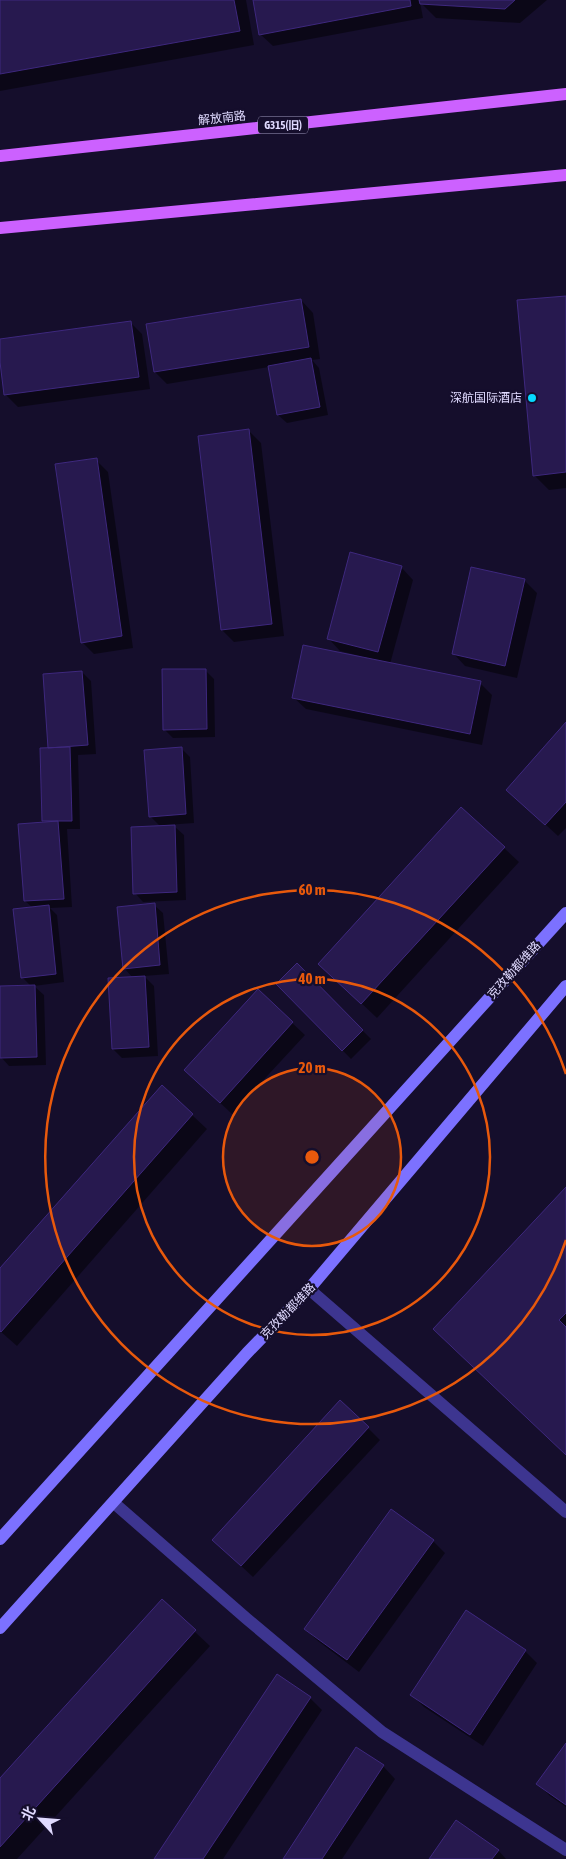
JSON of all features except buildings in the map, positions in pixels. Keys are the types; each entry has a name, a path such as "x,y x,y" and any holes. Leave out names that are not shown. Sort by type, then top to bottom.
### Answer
{"main road":[{"name":"解放南路","path":"0,156 566,94"},
{"path":"0,228 566,175"},
{"name":"克孜勒都维路","path":"0,1539 566,913"},
{"name":"克孜勒都维路","path":"0,1628 247,1353 309,1289 566,986"}],"street":[{"path":"309,1289 566,1512"},
{"path":"114,1503 247,1619 382,1732 566,1850"}],"place":[{"name":"深航国际酒店","path":"532,398"}]}
